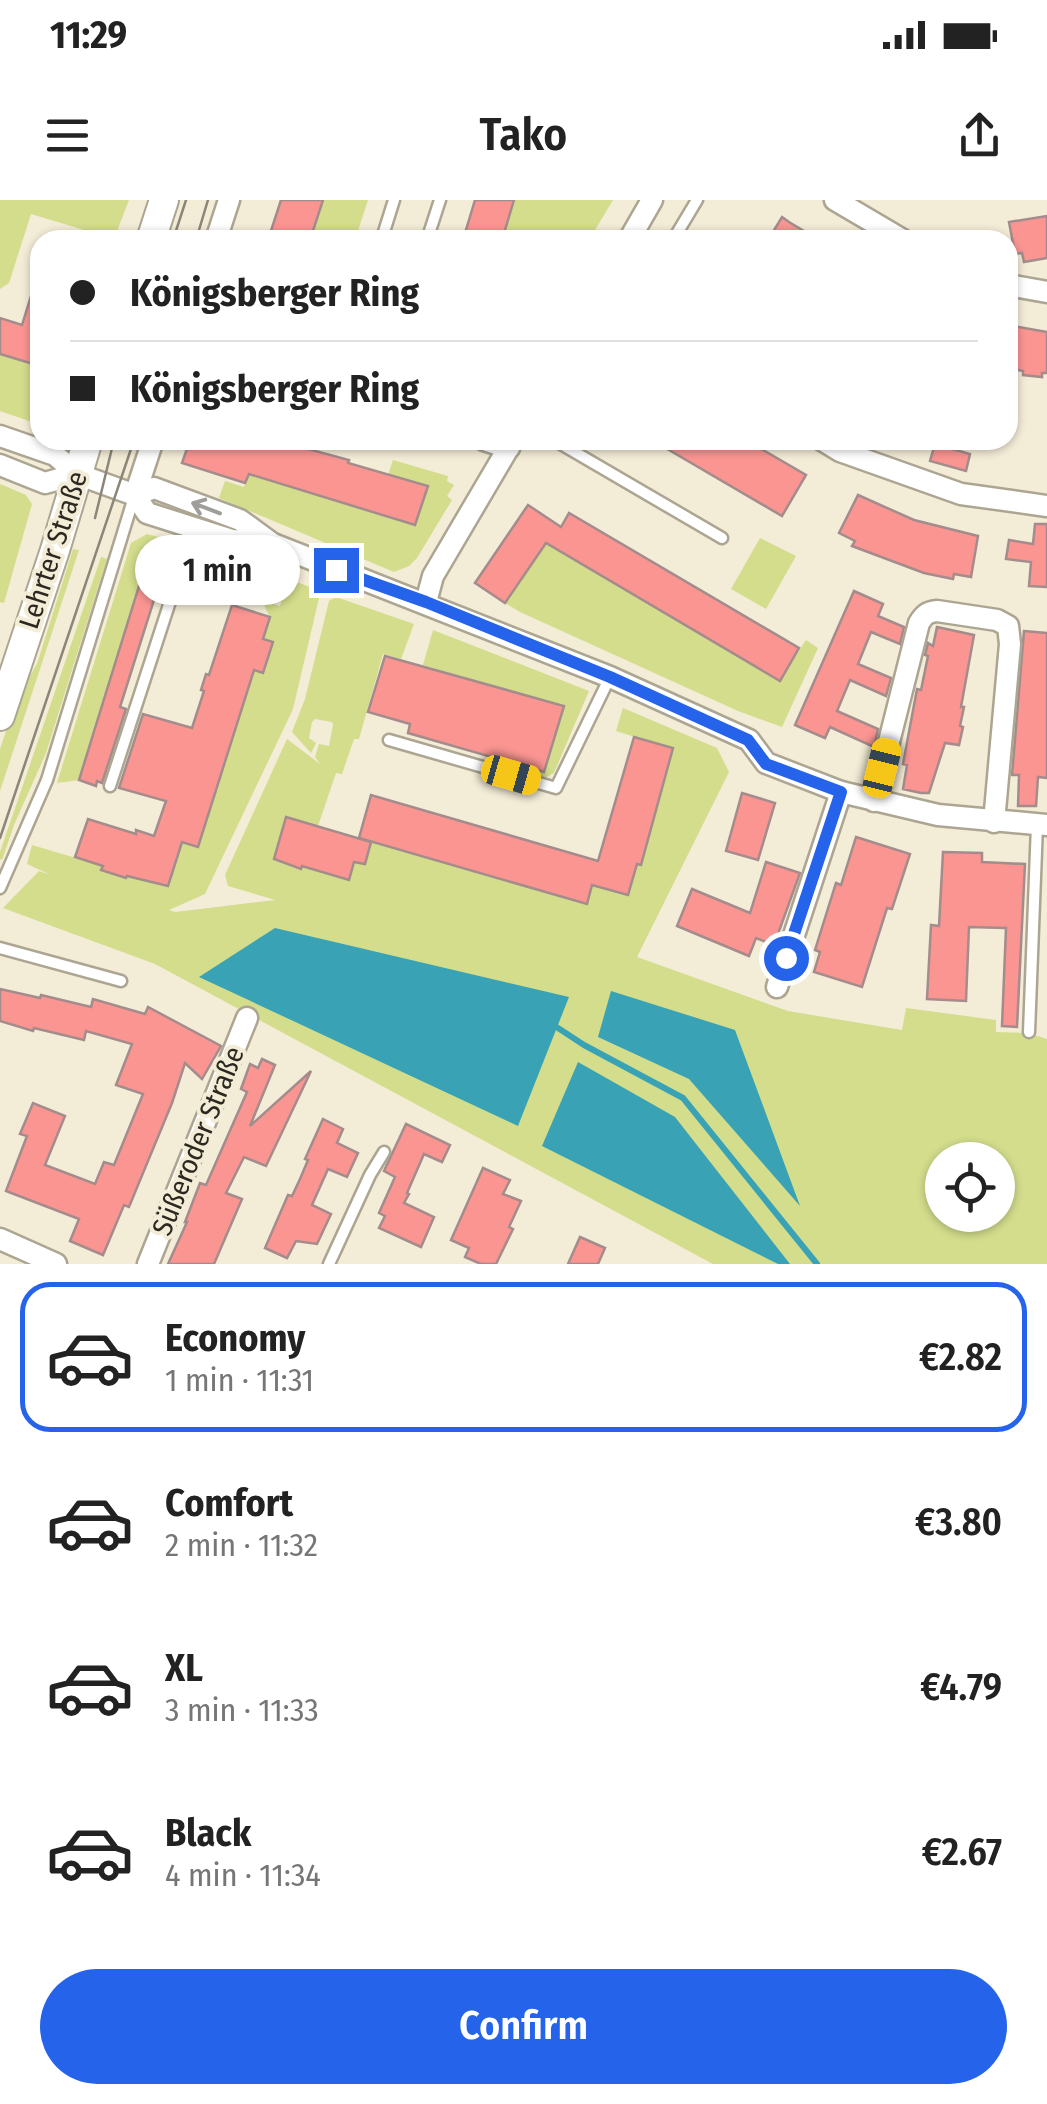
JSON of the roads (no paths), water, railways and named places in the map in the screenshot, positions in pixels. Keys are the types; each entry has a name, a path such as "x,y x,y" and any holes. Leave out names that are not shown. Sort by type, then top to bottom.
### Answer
{"main road":[{"path":"155,230 164,200"},
{"name":"Lehrter Straße","path":"0,716 85,450"}],"street":[{"path":"219,230 228,200"},
{"path":"635,230 652,200"},
{"path":"835,200 886,230"},
{"path":"1018,287 1047,292"},
{"path":"0,436 30,446"},
{"path":"41,450 55,455 78,474 135,495 154,488 240,520 273,544 610,677 748,740 766,764 874,801 938,815 1042,825"},
{"path":"135,495 150,450"},
{"path":"426,602 433,576 507,450"},
{"path":"838,450 961,494 1047,506"},
{"path":"0,465 46,484 78,474"},
{"path":"874,801 922,617 936,612 996,620 1008,626 1010,644 994,822"},
{"path":"777,988 841,792"},
{"name":"Süßeroder Straße","path":"148,1264 247,1018"},
{"path":"0,1238 56,1264"}],"lane":[{"path":"386,230 394,200"},
{"path":"430,230 440,200"},
{"path":"678,230 697,200"},
{"path":"571,450 722,538"},
{"path":"0,888 47,780 135,495"},
{"path":"110,786 179,574 252,597 273,544"},
{"path":"389,740 556,788 610,677"},
{"path":"1029,1032 1042,825"},
{"path":"0,948 121,981"},
{"path":"330,1264 384,1152"}],"water":[{"path":"275,928 569,997 518,1126 199,977"},
{"path":"611,991 735,1030 800,1206 689,1079 598,1037"},
{"path":"578,1062 675,1117 790,1264 778,1264 542,1146"}],"waterway":[{"path":"558,1028 683,1098 817,1264"}],"tram line":[{"path":"176,230 186,200"},
{"path":"199,230 208,200"},
{"path":"95,518 112,450"},
{"path":"0,838 131,450"}]}
